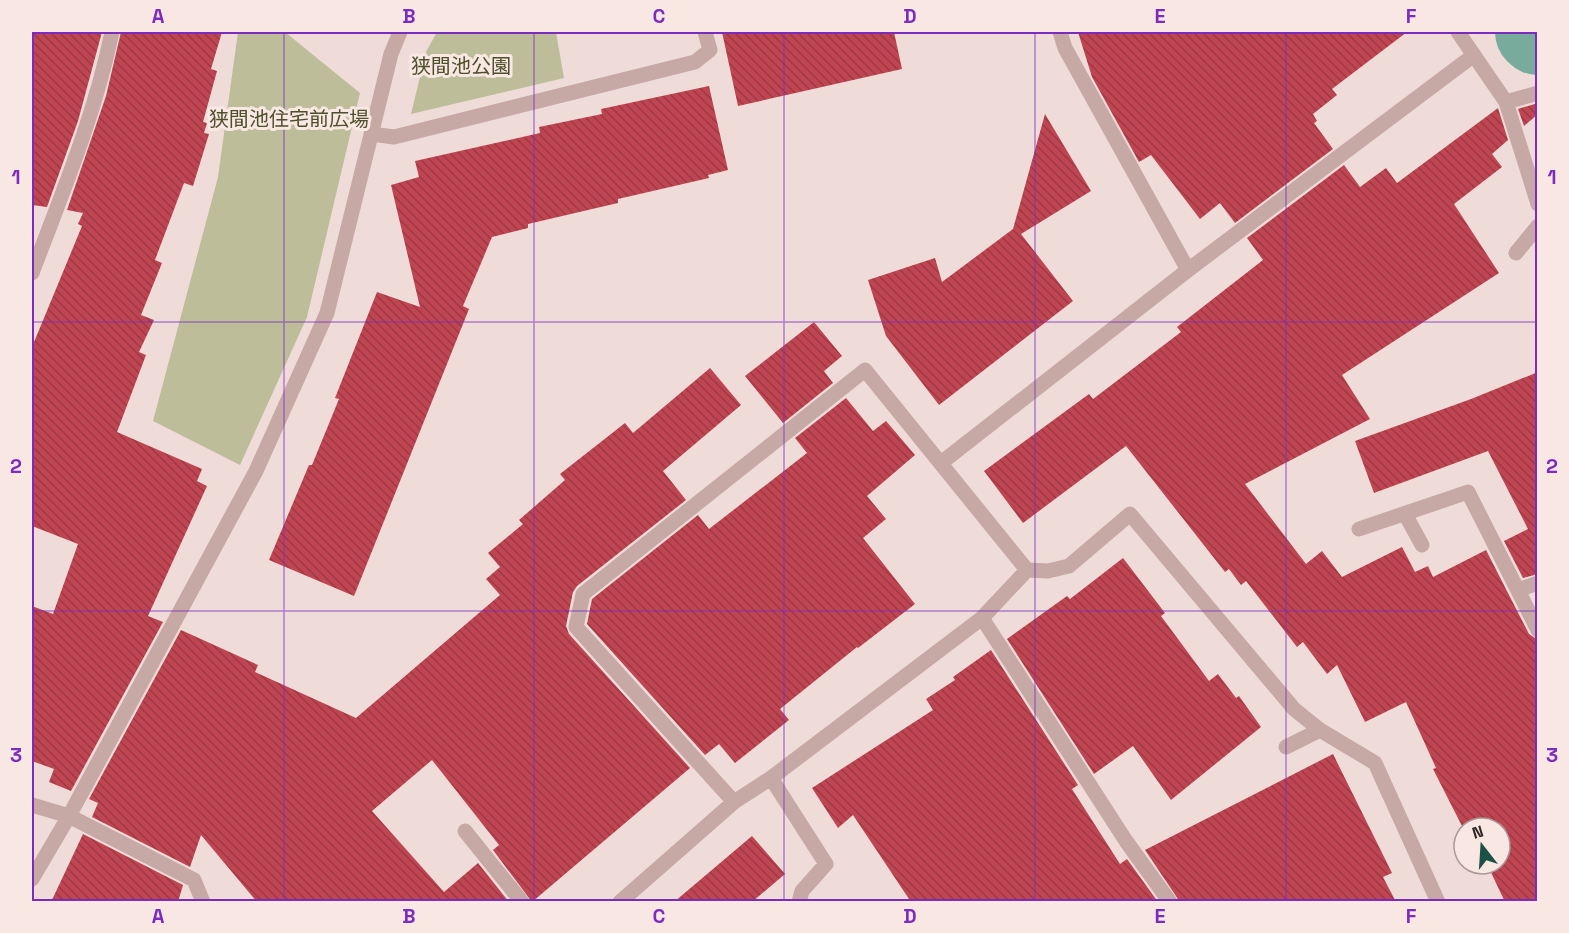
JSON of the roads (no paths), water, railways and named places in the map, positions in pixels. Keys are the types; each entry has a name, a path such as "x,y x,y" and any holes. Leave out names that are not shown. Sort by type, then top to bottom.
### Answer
{"street":[{"path":"32,273 78,151 112,32"},
{"path":"32,879 69,816 256,471 327,313 391,54 400,32"},
{"path":"371,134 394,137 695,62 710,50 705,32"},
{"path":"1060,32 1065,48 1188,270"},
{"path":"1458,32 1506,102 1538,204"},
{"path":"941,463 1188,270 1474,55"},
{"path":"1506,102 1537,93"},
{"path":"1516,253 1538,226"},
{"path":"734,802 576,627 583,594 865,370 1027,570 1048,572 1069,566 1130,514 1294,709 1320,730 1375,763 1438,902"},
{"path":"1359,529 1468,492 1538,630"},
{"path":"1405,514 1422,545"},
{"path":"620,902 734,802 771,778 982,618 1027,570"},
{"path":"1518,590 1538,583"},
{"path":"982,618 1125,841 1170,902"},
{"path":"1286,747 1320,730"},
{"path":"771,778 826,864 802,891 799,902"},
{"path":"32,806 69,816 194,880 203,902"},
{"path":"465,831 522,902"}],"park label":[{"name":"狭間池公園","path":"461,66"},
{"name":"狭間池住宅前広場","path":"289,119"}]}
